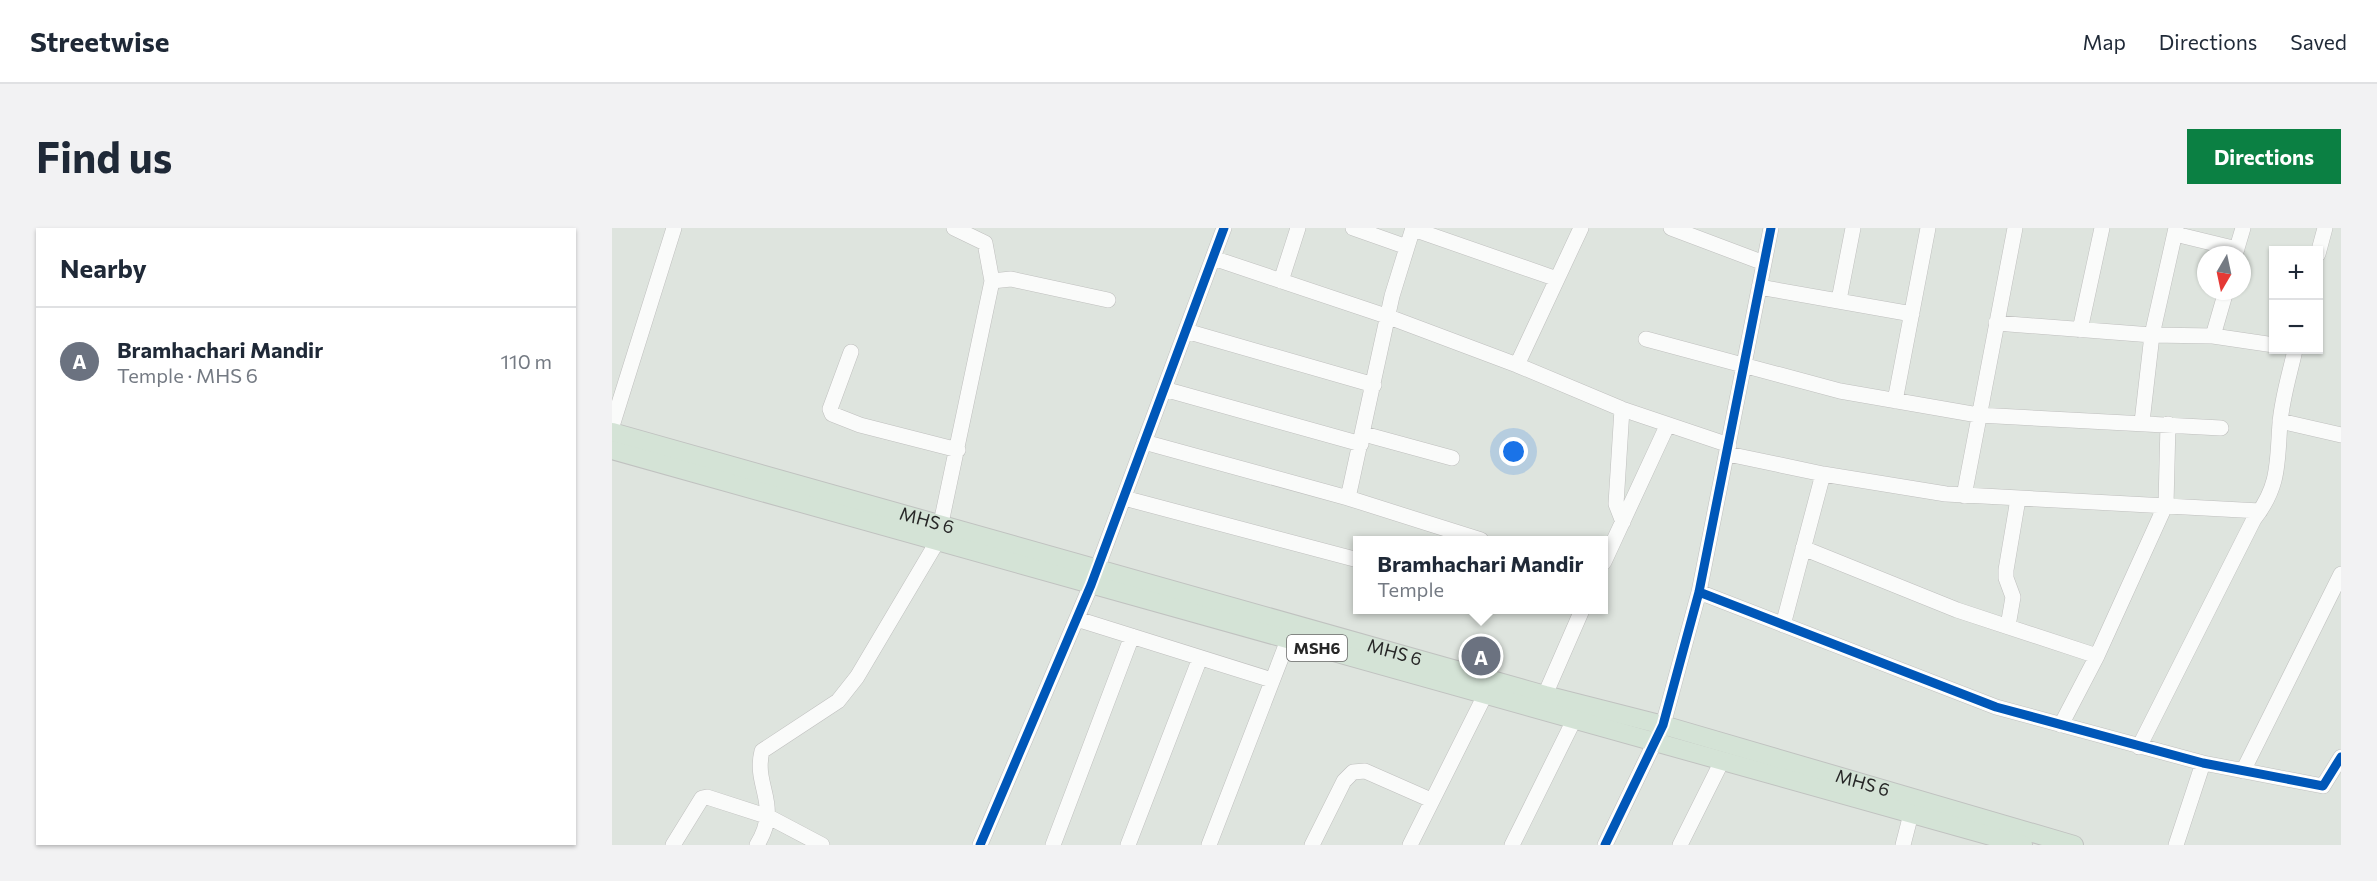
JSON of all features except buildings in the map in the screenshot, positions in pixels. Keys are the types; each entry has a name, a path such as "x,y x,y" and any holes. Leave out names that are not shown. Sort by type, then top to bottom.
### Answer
{"main road":[{"name":"MHS 6","path":"612,432 939,533 1098,568 1541,702 1663,725 2073,845"},
{"name":"MSH6","path":"612,450 939,533 1091,585 1485,695 1541,702 1574,720 2023,845"}],"street":[{"path":"612,426 674,228"},
{"path":"757,845 767,828 769,817 761,764 762,751 842,697 857,677 939,533 992,281 985,243 954,228"},
{"path":"980,845 1098,568 1224,228"},
{"path":"1281,281 1298,228"},
{"path":"1353,228 1407,247"},
{"path":"1348,498 1363,439 1392,296 1413,228 1557,279"},
{"path":"1517,365 1581,228"},
{"path":"1671,228 1764,263"},
{"path":"1605,845 1663,725 1699,592 1771,228"},
{"path":"1839,300 1853,228"},
{"path":"1895,401 1928,228"},
{"path":"1964,496 2015,228"},
{"path":"2080,330 2102,228"},
{"path":"2238,246 2243,228"},
{"path":"2321,246 2325,228"},
{"path":"2142,423 2152,335 2175,231 2219,246"},
{"path":"1213,258 1389,317 1728,449 1822,474 1964,496 2166,504 2260,511"},
{"path":"992,281 1011,279 1108,300"},
{"path":"1759,287 1912,314"},
{"path":"2213,336 2223,300"},
{"path":"1996,323 2152,335 2213,336 2269,344"},
{"path":"1186,331 1374,385"},
{"path":"1646,339 1840,391 1978,415 2221,428"},
{"path":"851,352 830,409 832,414 860,425 958,450"},
{"path":"2139,747 2274,485 2280,455 2280,421 2294,354"},
{"path":"1164,389 1363,439 1452,458"},
{"path":"1622,409 1616,504 1623,522"},
{"path":"2280,421 2341,435"},
{"path":"2061,725 2097,656 2166,504 2168,424"},
{"path":"1608,554 1667,426"},
{"path":"1144,442 1348,498 1468,536"},
{"path":"1783,625 1822,474"},
{"path":"1124,498 1353,559"},
{"path":"2008,626 2013,597 2006,578 2006,570 2018,499"},
{"path":"1803,548 1957,610 2097,656"},
{"path":"2243,771 2341,574"},
{"path":"1699,592 1996,707 2139,747 2204,763 2323,786 2341,757"},
{"path":"1541,702 1580,614"},
{"path":"1077,619 1272,680"},
{"path":"1053,845 1132,636"},
{"path":"1209,845 1288,640"},
{"path":"1128,845 1200,658"},
{"path":"1410,845 1485,695"},
{"path":"1512,845 1574,720"},
{"path":"1680,845 1722,761"},
{"path":"2176,845 2204,763"},
{"path":"1312,845 1344,781 1353,772 1365,771 1431,800"},
{"path":"673,845 705,797 769,817 822,845"},
{"path":"1903,845 1911,814"}],"cycle path":[{"path":"980,845 1091,585 1224,228"},
{"path":"1605,845 1663,725 1699,592 1771,228"},
{"path":"1699,592 1996,707 2203,763 2323,786 2341,757"}],"place":[{"name":"Bramhachari Mandir","path":"1481,656"}]}
